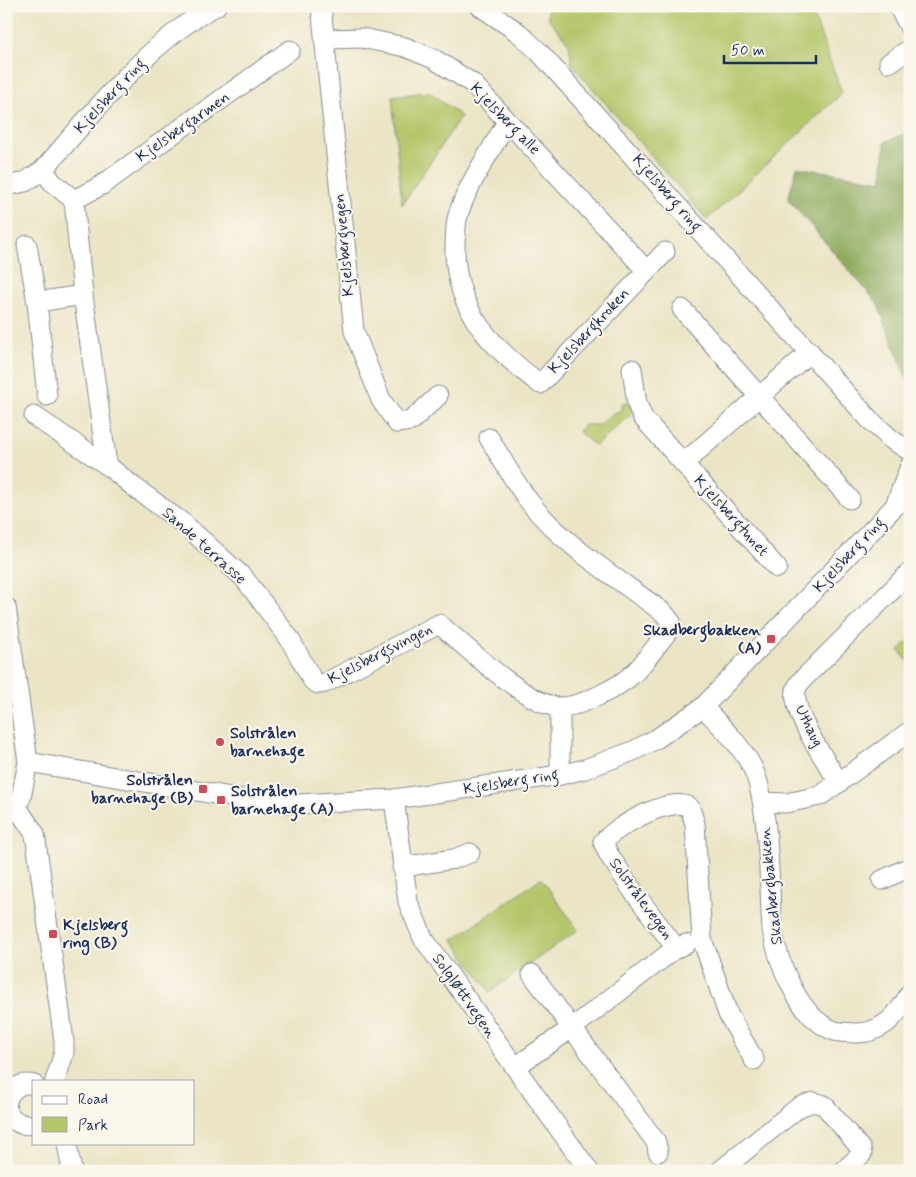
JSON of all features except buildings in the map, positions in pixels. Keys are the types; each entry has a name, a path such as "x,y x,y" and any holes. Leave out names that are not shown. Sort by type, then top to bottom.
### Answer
{"street":[{"name":"Kjelsberg ring","path":"6,186 25,182 43,170 143,60 187,23 216,6"},
{"name":"Kjelsbergvegen","path":"321,6 354,331 381,400 397,423 412,422 438,396"},
{"name":"Kjelsberg ring","path":"480,6 519,33 540,52 870,420 892,440 910,451"},
{"path":"898,6 910,28"},
{"name":"Kjelsberg alle","path":"325,39 346,37 382,42 405,48 434,60 472,83 646,270"},
{"path":"889,63 910,49"},
{"name":"Kjelsbergarmen","path":"74,200 102,185 290,50"},
{"name":"Kjelsbergkroken","path":"507,121 466,194 457,216 455,268 461,294 472,317 481,329 519,368 540,384 665,252"},
{"path":"43,170 53,182 74,200 83,295 107,465"},
{"path":"27,245 37,302 47,396"},
{"path":"37,302 83,295"},
{"path":"682,309 850,499"},
{"name":"Kjelsbergtunet","path":"684,463 810,352"},
{"name":"Kjelsbergtunet","path":"632,369 637,404 643,418 778,568"},
{"name":"Sande terrasse","path":"34,416 107,465 184,524 244,578 289,638"},
{"path":"489,438 528,501 546,521 588,556 664,613 676,617 671,628 634,673 599,696 560,707 560,775"},
{"name":"Kjelsberg ring","path":"28,762 274,803 321,804 394,799 560,775 585,769 633,751 656,739 703,707 903,501 910,466"},
{"name":"Uthaug","path":"839,783 802,718 796,700 796,688 910,572"},
{"path":"6,607 28,762 24,788 11,808 34,834 64,1041 64,1052 57,1076 37,1080"},
{"name":"Kjelsbergsvingen","path":"289,638 313,681 318,684 357,668 439,624 498,674 522,691 560,707"},
{"name":"Skadbergbakken","path":"703,707 729,734 750,762 758,778 763,802 772,930 776,947 794,991 807,1010 836,1032 864,1033 881,1027 893,1019 910,993"},
{"path":"763,802 786,803 820,796 910,731"},
{"name":"Solgløttvegen","path":"394,799 408,902 423,938 589,1171"},
{"name":"Solstrålevegen","path":"676,948 608,855 602,842 648,812 677,804 687,806 692,811 696,824 702,939 728,1014 754,1060"},
{"path":"402,867 454,859 470,853"},
{"path":"882,880 910,867"},
{"name":"Solstrålevegen","path":"515,1067 572,1028 676,948 702,939"},
{"path":"532,974 656,1142 658,1152"},
{"path":"26,1127 8,1114 6,1106 8,1096 13,1089 27,1082"},
{"path":"720,1171 799,1107 813,1102 824,1105 862,1149 862,1154 843,1171"},
{"path":"67,1144 72,1171"}],"green space":[{"path":"547,6 810,6 842,93 707,220 572,65 569,44 548,18"},
{"path":"429,92 461,116 402,205 392,96"},
{"path":"910,131 910,386 877,303 788,199 797,167 882,181 885,142"},
{"path":"632,402 633,413 595,446 578,431 584,425 599,425 612,414 621,410 621,404"},
{"path":"910,639 910,662 909,662 899,651"},
{"path":"541,878 578,930 490,992 453,940"}],"place":[{"name":"Skadbergbakken (A)","path":"771,639"},
{"name":"Solstrålen barnehage","path":"220,742"},
{"name":"Solstrålen barnehage (B)","path":"203,789"},
{"name":"Solstrålen barnehage (A)","path":"221,800"},
{"name":"Kjelsberg ring (B)","path":"53,934"}]}
